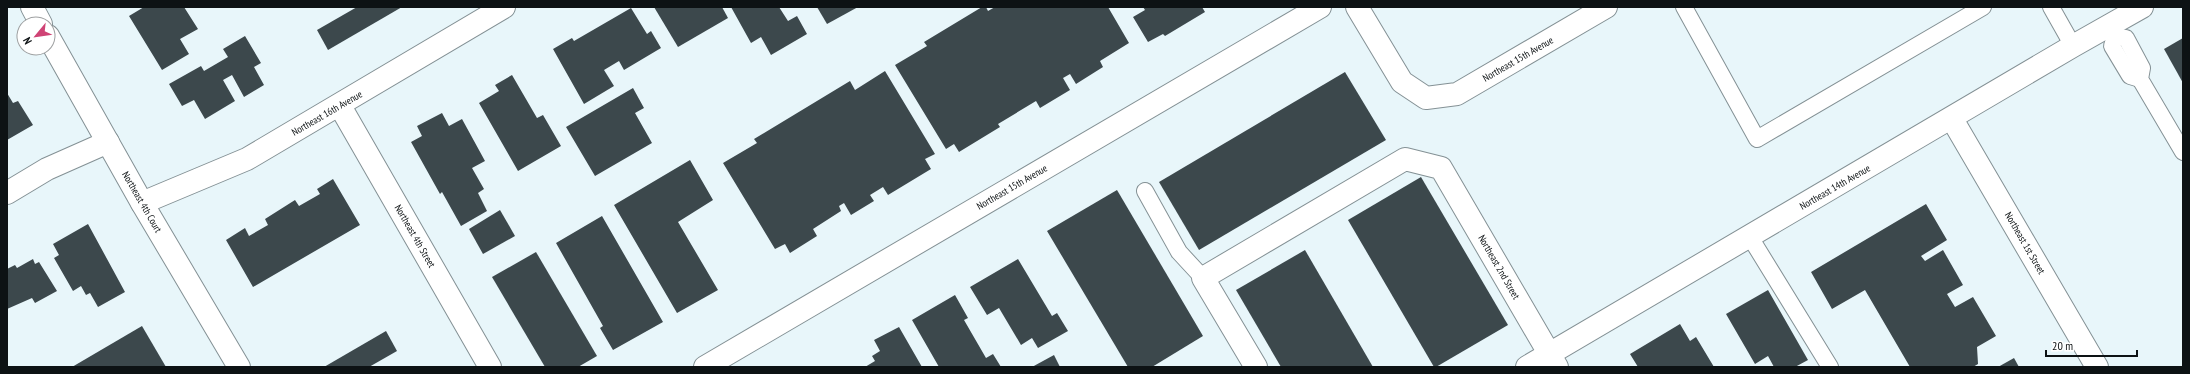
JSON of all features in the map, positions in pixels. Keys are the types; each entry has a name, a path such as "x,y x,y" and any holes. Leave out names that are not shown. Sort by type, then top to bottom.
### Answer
{"street":[{"path":"32,7 37,16"},
{"name":"Northeast 16th Avenue","path":"142,203 247,159 340,106 504,7"},
{"name":"Northeast 15th Avenue","path":"704,367 1320,7"},
{"name":"Northeast 15th Avenue","path":"1357,7 1402,82 1426,98 1457,94 1606,7"},
{"name":"Northeast 14th Avenue","path":"1527,367 1553,361 1750,237 1952,119 2073,46 2112,31 2142,7"},
{"name":"Northeast 4th Court","path":"56,50 142,203 239,367"},
{"name":"Northeast 4th Street","path":"340,106 490,367"},
{"name":"Northeast 1st Street","path":"1952,119 2097,367"},
{"path":"7,193 47,170 108,142"},
{"name":"Northeast 2nd Street","path":"1203,278 1405,159 1441,168 1553,361"},
{"path":"1203,278 1256,367"}],"lane":[{"path":"1684,7 1757,139 1983,7"},
{"path":"2051,7 2073,46"},
{"path":"2112,31 2112,46 2130,76 2145,86 2183,152"},
{"path":"1145,191 1179,252 1203,278"},
{"path":"1750,237 1830,367"}],"building":[{"path":"144,7 184,7 198,29 180,39 189,54 162,70 129,16"},
{"path":"357,7 402,7 328,50 317,30"},
{"path":"654,7 722,7 728,18 678,47"},
{"path":"731,7 779,7 788,21 797,16 807,34 771,55 761,37 751,43"},
{"path":"817,7 858,7 827,24"},
{"path":"982,7 986,7 988,11 995,7 1108,7 1129,43 1100,61 1103,67 1076,84 1070,74 1063,78 1070,90 1040,108 1036,101 998,124 1000,127 959,152 954,144 946,149 895,65 927,46 924,42"},
{"path":"1143,7 1202,7 1205,12 1165,36 1163,34 1148,42 1133,17 1145,10"},
{"path":"631,8 647,34 651,31 661,48 624,70 619,61 604,70 614,86 584,104 553,49 572,38 574,41"},
{"path":"245,36 261,63 254,67 264,85 244,97 232,75 223,80 235,101 205,119 194,100 182,106 169,84 201,66 204,71 228,57 223,49"},
{"path":"2183,38 2183,83 2164,49"},
{"path":"885,71 935,154 925,159 931,169 888,195 883,187 870,195 874,201 851,215 844,203 839,206 841,211 813,229 817,236 790,253 785,244 775,249 723,163 757,143 754,139 850,81 855,90"},
{"path":"1345,72 1386,140 1199,250 1159,182"},
{"path":"512,75 537,118 543,115 561,146 518,171 479,103 499,91 495,85"},
{"path":"633,88 644,108 635,113 652,143 595,176 566,127"},
{"path":"7,93 13,103 18,101 33,125 7,140"},
{"path":"442,113 449,126 462,119 485,161 472,168 484,189 478,193 487,211 461,226 442,192 440,194 411,142 422,136 417,126"},
{"path":"690,160 713,200 678,222 718,290 677,313 614,205"},
{"path":"1421,177 1508,325 1436,367 1434,367 1348,220"},
{"path":"333,179 360,225 253,287 226,240 245,228 249,236 268,225 265,219 295,200 299,206 320,194 317,189"},
{"path":"1117,190 1203,336 1152,367 1128,367 1047,231"},
{"path":"1926,204 1947,240 1921,256 1925,261 1943,250 1963,285 1947,294 1955,307 1973,297 1996,336 1977,347 1978,364 1973,367 1910,367 1865,290 1832,309 1811,272"},
{"path":"500,210 515,236 483,254 469,229"},
{"path":"602,216 663,322 613,350 600,328 603,326 556,243"},
{"path":"88,224 125,292 98,307 90,293 86,295 81,286 73,291 54,258 59,255 53,244"},
{"path":"1305,250 1373,367 1281,367 1236,290"},
{"path":"536,252 597,356 578,367 545,367 492,277"},
{"path":"33,259 35,264 39,262 57,291 35,303 32,298 7,309 7,269 15,265 17,268"},
{"path":"1018,259 1052,316 1057,313 1068,331 1038,348 1032,338 1021,345 999,308 987,315 970,287"},
{"path":"1768,290 1808,360 1795,367 1774,367 1768,356 1755,364 1726,314"},
{"path":"955,295 968,318 964,320 986,358 993,354 1001,367 939,367 912,320"},
{"path":"1680,324 1690,341 1696,337 1714,367 1638,367 1630,354"},
{"path":"142,326 166,367 72,367"},
{"path":"899,327 922,367 865,367 875,361 872,356 880,351 874,340"},
{"path":"386,331 397,351 369,367 324,367"},
{"path":"1054,355 1060,367 1032,367"},
{"path":"2014,358 2019,367 1998,367"}]}
